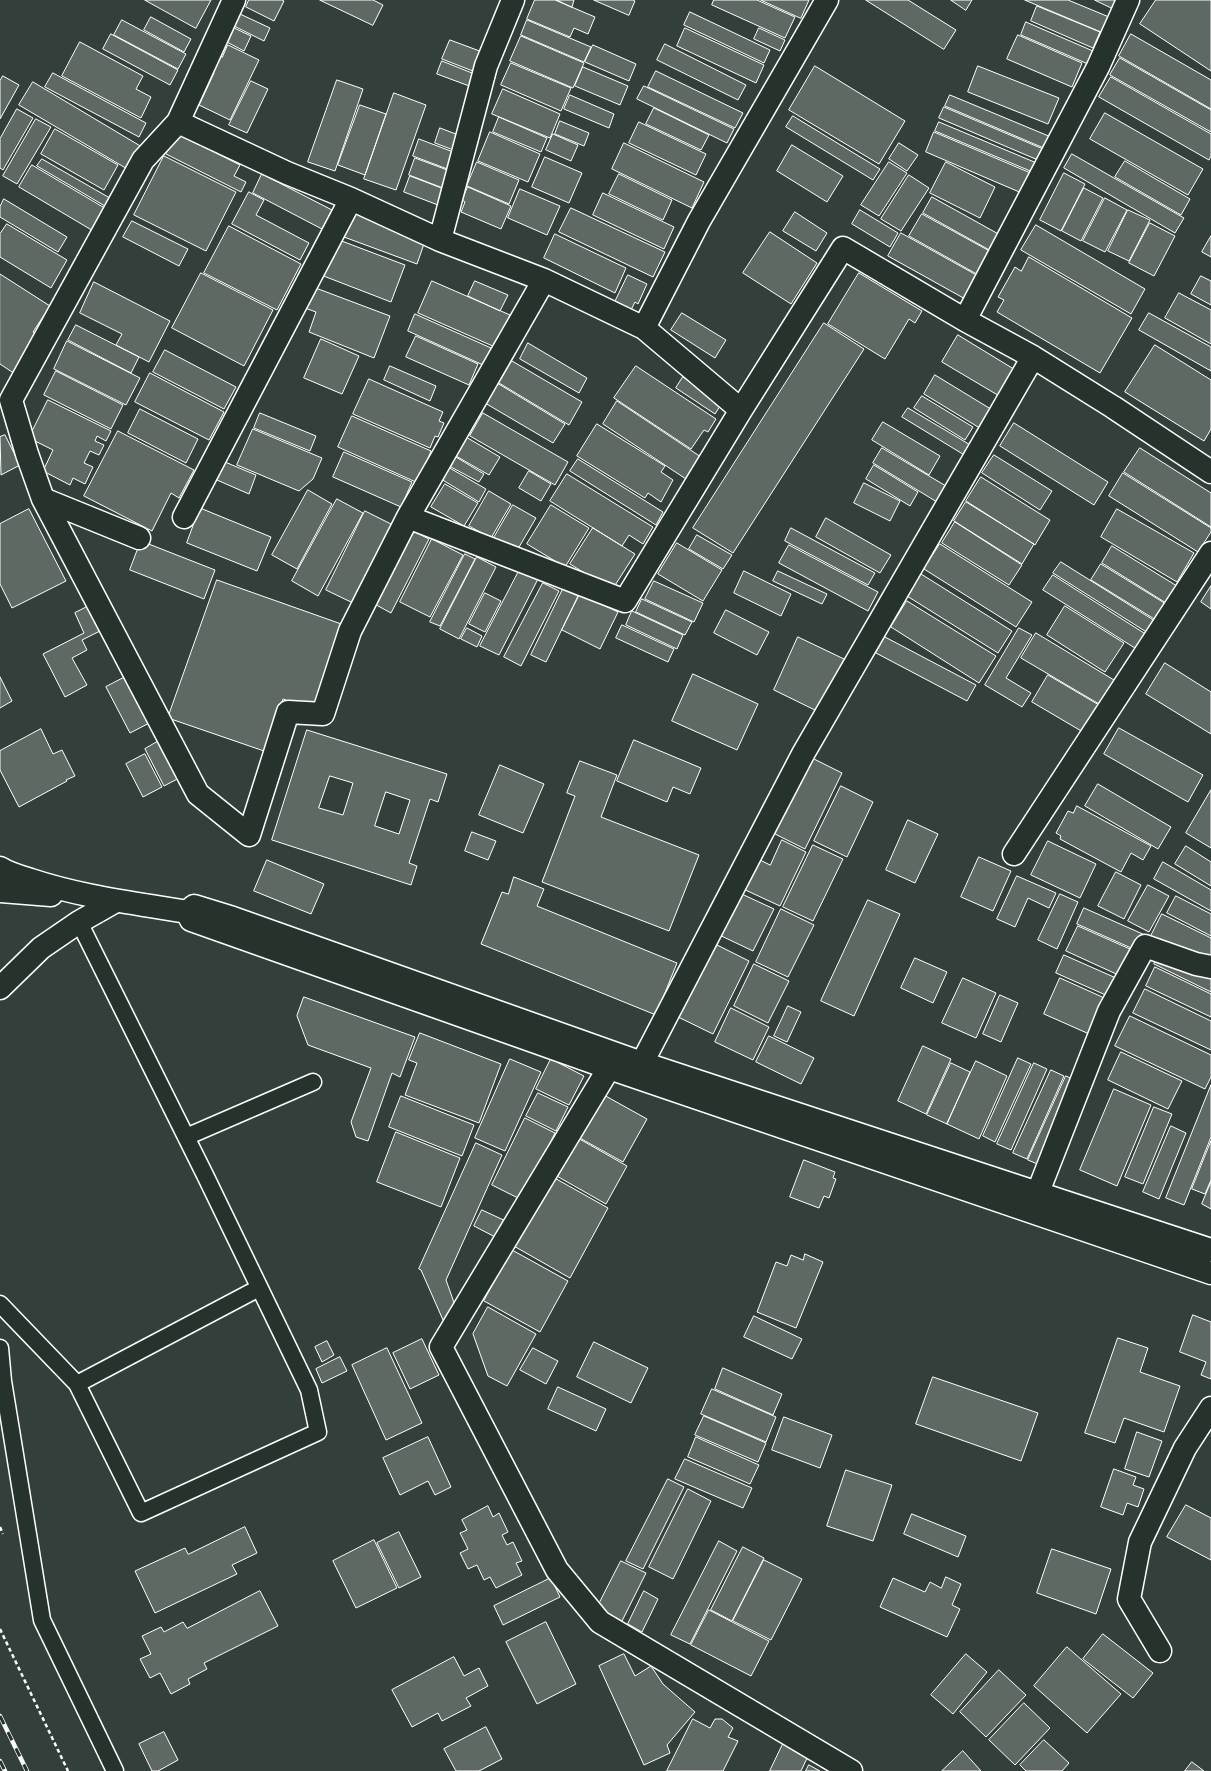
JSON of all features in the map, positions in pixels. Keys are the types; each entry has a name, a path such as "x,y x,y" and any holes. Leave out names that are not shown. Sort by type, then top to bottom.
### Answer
{"street":[{"path":"234,0 178,122 143,160 11,400 27,454 43,499 198,794 249,835 288,712 323,714 350,631 408,517 544,280"},
{"path":"440,240 486,66 513,0"},
{"path":"644,328 699,221 827,0"},
{"path":"965,320 1098,67 1128,0"},
{"path":"178,122 287,173 351,199 440,240 544,280 644,328 740,410"},
{"path":"184,517 351,199"},
{"path":"408,517 625,601 740,410 843,248 965,320 1033,357 1113,407 1211,472"},
{"path":"642,1062 803,754 1033,357"},
{"path":"43,499 139,538"},
{"path":"1014,854 1211,553"},
{"path":"2,877 116,901 187,912 194,906 233,918 642,1062 1211,1250"},
{"path":"0,988 41,948 79,922 116,901"},
{"path":"187,912 191,920 609,1068 1211,1274"},
{"path":"1038,1192 1109,1011 1145,946 1196,964 1211,967"},
{"path":"642,1062 609,1068 442,1347 557,1570 600,1622 851,1771"},
{"path":"1160,1651 1129,1599 1140,1542 1185,1448 1211,1408"}],"lane":[{"path":"0,1304 77,1384 141,1514 318,1432 309,1390 186,1137 79,922"},
{"path":"186,1137 313,1082"},
{"path":"77,1384 260,1288"},
{"path":"0,1348 42,1620 115,1771"}],"path":[{"path":"0,1629 68,1771"}],"building":[{"path":"145,0 211,0 196,28"},
{"path":"249,0 284,1 274,21 246,7"},
{"path":"320,0 373,0 383,5 373,25"},
{"path":"535,0 555,0 595,17 588,34 574,28 570,37 527,19"},
{"path":"557,0 574,0 572,7"},
{"path":"594,0 633,0 635,1 629,15"},
{"path":"714,0 757,0 795,17 785,38 712,5"},
{"path":"761,0 809,0 801,18"},
{"path":"866,0 908,0 956,30 944,49"},
{"path":"951,0 972,0 966,10"},
{"path":"1025,0 1068,0 1109,17 1102,32"},
{"path":"1095,0 1116,0 1112,8"},
{"path":"1156,0 1211,0 1211,71 1140,24"},
{"path":"1037,6 1100,32 1093,48 1031,21"},
{"path":"690,12 770,50 764,63 684,25"},
{"path":"240,14 270,28 264,41 234,26"},
{"path":"151,17 191,39 184,52 144,30"},
{"path":"122,20 186,54 178,69 114,35"},
{"path":"527,20 591,47 584,62 521,35"},
{"path":"1026,22 1093,51 1088,64 1021,35"},
{"path":"230,26 251,36 244,51 223,40"},
{"path":"685,28 764,65 756,83 677,46"},
{"path":"759,28 785,40 780,51 754,39"},
{"path":"111,34 178,70 170,85 103,49"},
{"path":"1131,34 1211,80 1211,109 1119,56"},
{"path":"1018,35 1082,63 1072,87 1007,59"},
{"path":"521,36 584,63 573,88 510,61"},
{"path":"450,40 485,53 478,73 442,59"},
{"path":"80,42 143,76 136,89 151,97 141,118 62,76"},
{"path":"665,44 746,85 738,100 657,60"},
{"path":"228,45 259,60 230,120 199,105 214,73 207,69 215,53 222,57"},
{"path":"593,45 636,64 629,81 585,62"},
{"path":"1120,58 1211,110 1211,132 1110,75"},
{"path":"442,61 477,75 472,87 437,74"},
{"path":"511,63 571,88 561,111 501,85"},
{"path":"815,66 905,121 879,164 789,110"},
{"path":"978,66 1059,98 1048,124 968,92"},
{"path":"583,67 628,86 620,105 575,86"},
{"path":"656,71 743,113 735,128 648,87"},
{"path":"53,73 146,123 139,137 45,87"},
{"path":"3,76 19,85 0,119 0,81"},
{"path":"1111,77 1211,134 1211,156 1209,160 1099,97"},
{"path":"337,80 363,89 335,171 308,162"},
{"path":"251,81 268,89 247,133 229,125"},
{"path":"33,82 142,147 129,170 19,105"},
{"path":"644,86 734,129 727,143 637,99"},
{"path":"503,89 560,114 550,138 492,114"},
{"path":"394,93 426,105 396,190 364,179"},
{"path":"570,95 614,114 609,128 564,109"},
{"path":"950,95 1051,137 1046,149 945,106"},
{"path":"360,105 386,114 365,175 338,165"},
{"path":"944,107 1043,149 1038,160 939,118"},
{"path":"654,108 709,135 701,150 646,124"},
{"path":"17,109 33,118 3,170 0,168 0,139"},
{"path":"1105,113 1203,169 1188,195 1090,139"},
{"path":"793,116 880,169 873,180 786,127"},
{"path":"499,117 547,138 541,152 493,132"},
{"path":"36,119 51,127 17,184 3,176"},
{"path":"560,121 589,133 584,146 555,134"},
{"path":"639,122 706,154 696,175 629,143"},
{"path":"939,122 1039,164 1035,173 935,131"},
{"path":"440,128 461,136 456,151 435,143"},
{"path":"55,129 118,165 104,190 41,154"},
{"path":"490,132 540,154 528,182 478,161"},
{"path":"934,132 1033,174 1024,194 926,152"},
{"path":"176,133 240,165 234,176 246,182 241,192 166,154"},
{"path":"553,134 578,145 571,161 546,150"},
{"path":"419,139 456,153 450,170 413,156"},
{"path":"624,143 704,182 692,208 612,169"},
{"path":"899,143 918,155 907,171 889,159"},
{"path":"792,145 843,176 827,202 777,171"},
{"path":"1072,154 1184,218 1175,233 1064,168"},
{"path":"164,156 236,192 206,251 134,215"},
{"path":"545,157 582,173 569,203 532,187"},
{"path":"415,158 450,171 443,188 409,175"},
{"path":"42,159 115,201 110,209 37,166"},
{"path":"1125,161 1190,199 1181,215 1115,177"},
{"path":"477,162 519,180 509,204 467,186"},
{"path":"889,162 907,173 879,216 861,205"},
{"path":"946,162 995,187 980,218 930,193"},
{"path":"32,165 108,210 95,232 19,187"},
{"path":"1064,173 1085,184 1061,231 1040,220"},
{"path":"262,174 332,210 322,229 253,193"},
{"path":"619,174 672,200 663,220 609,194"},
{"path":"909,175 929,188 901,231 881,219"},
{"path":"410,176 444,189 438,205 404,192"},
{"path":"468,187 511,206 501,229 461,212 465,202 462,200"},
{"path":"1084,188 1103,198 1081,241 1062,231"},
{"path":"520,189 560,206 547,235 508,218"},
{"path":"249,192 264,200 256,215 309,243 300,260 232,224"},
{"path":"603,193 674,227 664,249 593,215"},
{"path":"932,197 1002,236 993,252 923,213"},
{"path":"1105,198 1127,210 1105,252 1083,241"},
{"path":"4,199 67,237 58,252 0,217 0,207"},
{"path":"571,208 665,252 653,277 559,232"},
{"path":"860,210 898,233 890,247 852,224"},
{"path":"1128,210 1150,220 1129,261 1108,251"},
{"path":"354,212 426,238 417,264 344,237"},
{"path":"795,212 827,233 816,251 783,231"},
{"path":"922,214 995,254 982,277 909,236"},
{"path":"132,221 188,249 179,266 123,237"},
{"path":"1150,223 1175,236 1154,276 1129,263"},
{"path":"7,224 67,260 51,288 0,257 0,234"},
{"path":"1036,225 1145,289 1131,314 1021,250"},
{"path":"229,226 301,264 277,310 204,273"},
{"path":"770,232 817,263 791,304 743,273"},
{"path":"901,233 980,277 967,300 888,256"},
{"path":"555,234 626,268 615,293 544,258"},
{"path":"1211,236 1211,257 1202,252"},
{"path":"339,240 405,265 391,302 321,275 328,257 332,259"},
{"path":"1029,257 1132,318 1100,373 997,312 1004,300 998,297 1015,267 1021,271"},
{"path":"201,273 273,310 244,366 172,328"},
{"path":"859,273 922,311 915,323 909,319 885,359 828,324"},
{"path":"0,274 50,306 33,332 39,336 15,374 0,364"},
{"path":"628,275 647,284 638,304 635,302 631,310 615,302"},
{"path":"1201,276 1211,281 1211,305 1191,294"},
{"path":"432,281 510,315 495,347 418,313"},
{"path":"475,281 508,295 500,311 468,296"},
{"path":"94,282 170,321 149,362 116,345 122,334 80,313"},
{"path":"313,287 390,316 374,358 309,332 316,312 305,308"},
{"path":"1179,293 1211,310 1211,344 1165,318"},
{"path":"682,313 726,340 715,358 671,330"},
{"path":"1149,313 1211,347 1211,371 1139,330"},
{"path":"415,314 491,348 483,365 408,331"},
{"path":"824,323 864,349 733,553 693,528"},
{"path":"76,325 139,357 131,373 68,340"},
{"path":"958,335 1017,371 1001,397 942,362"},
{"path":"416,336 478,364 469,385 406,357"},
{"path":"321,339 359,356 342,394 304,378"},
{"path":"67,341 140,378 126,405 54,369"},
{"path":"528,343 587,378 579,393 520,359"},
{"path":"1155,345 1211,380 1211,429 1204,441 1125,392"},
{"path":"165,350 236,387 224,409 153,372"},
{"path":"512,361 582,402 569,425 499,383"},
{"path":"390,366 436,386 430,401 384,380"},
{"path":"636,366 716,419 708,432 704,430 691,449 614,398"},
{"path":"56,371 123,405 111,429 44,395"},
{"path":"150,373 224,412 209,440 135,402"},
{"path":"935,375 994,411 983,430 924,394"},
{"path":"683,377 722,403 715,414 676,388"},
{"path":"369,379 443,412 439,421 444,423 438,437 435,436 430,448 353,414"},
{"path":"497,383 565,424 553,443 485,403"},
{"path":"922,396 973,427 965,440 914,408"},
{"path":"48,400 111,431 106,441 97,436 95,441 104,445 99,455 90,451 84,463 93,467 85,484 73,478 70,485 43,471 53,450 29,438"},
{"path":"617,401 701,457 686,479 603,424"},
{"path":"908,408 972,446 966,456 902,417"},
{"path":"140,409 198,439 186,463 128,433"},
{"path":"260,413 316,436 310,451 254,428"},
{"path":"483,413 568,462 555,485 470,436"},
{"path":"352,416 431,451 418,483 338,447"},
{"path":"883,422 940,456 929,475 872,440"},
{"path":"1014,423 1108,482 1094,505 1000,446"},
{"path":"597,424 665,466 661,472 673,480 661,502 648,493 645,498 577,456"},
{"path":"253,429 322,458 313,479 299,491 237,465"},
{"path":"118,431 194,470 179,498 171,493 152,531 84,496"},
{"path":"5,435 20,465 1,475 0,437"},
{"path":"466,437 500,457 489,475 456,456"},
{"path":"882,448 946,486 937,502 873,463"},
{"path":"1140,448 1211,493 1211,527 1124,472"},
{"path":"344,452 412,482 401,507 333,477"},
{"path":"994,455 1052,491 1040,510 982,473"},
{"path":"456,457 484,474 479,482 451,467"},
{"path":"578,459 663,512 656,525 570,471"},
{"path":"225,462 256,475 249,494 217,480"},
{"path":"874,465 918,492 910,506 866,479"},
{"path":"448,467 486,489 479,502 441,479"},
{"path":"529,471 551,484 541,501 519,488"},
{"path":"1123,473 1211,528 1211,532 1198,552 1109,496"},
{"path":"567,474 653,527 643,544 629,535 622,546 550,501"},
{"path":"981,477 1050,520 1035,545 966,501"},
{"path":"864,483 900,501 890,521 854,503"},
{"path":"445,484 478,503 464,526 431,507"},
{"path":"308,490 332,504 297,569 272,555"},
{"path":"489,491 511,504 491,538 469,526"},
{"path":"337,499 363,513 318,596 292,581"},
{"path":"966,502 1034,544 1022,564 954,521"},
{"path":"513,505 536,518 515,554 492,541"},
{"path":"551,505 589,528 565,567 527,544"},
{"path":"200,508 271,537 257,571 187,543"},
{"path":"29,509 66,581 12,608 0,584 0,524"},
{"path":"1117,509 1194,553 1177,582 1101,537"},
{"path":"365,511 393,525 353,603 326,590"},
{"path":"826,518 891,555 880,573 816,537"},
{"path":"955,522 1022,565 1009,585 942,543"},
{"path":"407,528 429,539 391,613 369,601"},
{"path":"593,528 635,554 612,590 570,564"},
{"path":"791,528 875,573 868,585 785,541"},
{"path":"697,535 732,555 723,569 689,549"},
{"path":"432,539 463,555 430,617 400,602"},
{"path":"141,541 215,570 204,599 130,570"},
{"path":"677,543 722,570 703,601 658,574"},
{"path":"940,544 1032,602 1016,627 924,569"},
{"path":"789,545 878,592 868,611 779,563"},
{"path":"1112,546 1177,586 1166,603 1102,563"},
{"path":"465,554 475,559 440,626 430,622"},
{"path":"477,557 496,567 459,639 440,629"},
{"path":"1061,562 1155,621 1148,633 1053,573"},
{"path":"1101,564 1166,604 1156,620 1091,580"},
{"path":"520,569 538,579 499,655 480,646"},
{"path":"744,571 791,594 781,616 734,593"},
{"path":"778,571 827,594 822,604 773,581"},
{"path":"921,574 1012,631 998,653 907,596"},
{"path":"1053,575 1147,635 1138,650 1043,590"},
{"path":"217,580 347,626 317,711 283,699 264,751 168,718"},
{"path":"654,581 703,603 694,622 645,599"},
{"path":"543,583 559,591 521,666 504,657"},
{"path":"1211,586 1211,609 1201,602"},
{"path":"563,589 578,596 546,662 531,655"},
{"path":"485,593 501,601 485,632 469,624"},
{"path":"580,594 618,612 600,649 562,630"},
{"path":"642,599 692,622 685,635 636,612"},
{"path":"907,601 996,656 979,683 891,627"},
{"path":"95,603 108,627 82,640 87,650 72,658 87,685 65,697 43,654 84,633 75,613"},
{"path":"1065,606 1124,643 1105,672 1047,635"},
{"path":"726,610 769,632 757,655 714,633"},
{"path":"632,611 683,635 677,649 626,625"},
{"path":"622,625 674,649 668,662 616,638"},
{"path":"467,628 482,636 477,647 461,639"},
{"path":"1019,628 1032,635 1006,678 1031,693 1022,707 985,685"},
{"path":"1036,633 1114,680 1099,704 1021,658"},
{"path":"798,637 844,659 819,712 774,690"},
{"path":"885,637 976,685 967,701 876,653"},
{"path":"1165,663 1211,692 1211,734 1146,694"},
{"path":"133,673 157,719 130,733 106,687"},
{"path":"693,674 758,704 737,750 672,721"},
{"path":"1048,675 1099,705 1083,732 1032,702"},
{"path":"0,677 12,701 0,708"},
{"path":"1119,728 1203,775 1188,802 1104,754"},
{"path":"41,729 53,754 62,750 75,776 19,807 0,770 0,751"},
{"path":"307,730 447,774 438,802 430,799 409,863 417,866 411,885 272,840","holes":["330,776 353,783 343,815 319,808","386,792 410,800 399,834 375,826"]},
{"path":"164,738 183,776 164,786 145,749"},
{"path":"634,740 701,768 690,794 673,787 667,802 617,781"},
{"path":"145,754 162,787 143,797 126,764"},
{"path":"806,755 842,773 805,849 769,831"},
{"path":"580,761 617,775 601,817 699,855 669,931 542,882 575,796 567,793"},
{"path":"500,765 544,784 523,833 479,815"},
{"path":"1098,784 1171,827 1158,849 1085,806"},
{"path":"841,786 873,802 847,857 814,841"},
{"path":"1211,790 1211,848 1186,833"},
{"path":"1077,806 1151,846 1143,860 1131,853 1121,872 1060,839 1061,836 1056,833 1068,811 1073,813"},
{"path":"908,820 938,834 915,883 886,870"},
{"path":"472,832 496,841 488,860 465,851"},
{"path":"782,840 806,852 780,906 739,887 754,857 770,865"},
{"path":"1048,841 1096,864 1080,898 1031,875"},
{"path":"813,845 843,859 813,921 783,907"},
{"path":"1186,846 1211,862 1211,886 1175,864"},
{"path":"979,857 1011,871 993,911 961,897"},
{"path":"267,860 324,884 311,914 254,891"},
{"path":"1163,862 1211,890 1211,911 1154,879"},
{"path":"1116,872 1141,885 1124,919 1098,906"},
{"path":"1017,876 1056,893 1049,908 1028,898 1015,927 997,919"},
{"path":"514,877 544,889 537,906 677,963 656,1015 481,944 502,892 508,894"},
{"path":"1148,885 1169,896 1149,932 1128,921"},
{"path":"733,890 774,909 753,951 713,932"},
{"path":"1060,894 1078,902 1057,949 1038,940"},
{"path":"1176,896 1211,914 1211,936 1167,913"},
{"path":"868,900 900,914 854,1016 821,1001"},
{"path":"1084,908 1154,939 1147,955 1077,924"},
{"path":"781,909 814,925 788,977 756,962"},
{"path":"1162,914 1211,938 1211,964 1151,936"},
{"path":"1078,926 1148,957 1136,983 1066,951"},
{"path":"711,942 749,961 713,1034 674,1015"},
{"path":"1164,944 1211,966 1211,992 1154,964"},
{"path":"1064,955 1134,986 1126,1004 1056,973"},
{"path":"915,958 947,972 933,1003 901,988"},
{"path":"754,964 789,981 768,1023 734,1006"},
{"path":"1155,967 1211,994 1211,1017 1146,986"},
{"path":"963,978 996,993 976,1038 942,1023"},
{"path":"1060,978 1120,1005 1105,1041 1044,1014"},
{"path":"1145,989 1211,1021 1211,1050 1133,1013"},
{"path":"1000,995 1018,1003 1001,1042 983,1034"},
{"path":"304,997 415,1037 400,1077 392,1073 368,1141 356,1137 351,1122 371,1068 308,1045 297,1016"},
{"path":"788,1006 801,1012 787,1042 774,1036"},
{"path":"731,1008 769,1027 753,1060 715,1042"},
{"path":"1130,1016 1211,1055 1211,1077 1205,1089 1115,1046"},
{"path":"420,1033 501,1064 479,1123 405,1095 417,1063 409,1060"},
{"path":"769,1036 814,1058 801,1084 756,1062"},
{"path":"923,1046 951,1059 926,1114 898,1101"},
{"path":"1121,1052 1182,1081 1168,1109 1108,1080"},
{"path":"1018,1058 1031,1064 995,1142 983,1136"},
{"path":"510,1059 541,1072 505,1151 475,1138"},
{"path":"551,1059 584,1076 569,1105 536,1089"},
{"path":"976,1061 1007,1076 979,1139 947,1124"},
{"path":"951,1063 970,1072 947,1124 927,1115"},
{"path":"1034,1063 1047,1069 1011,1150 997,1144"},
{"path":"1051,1070 1064,1076 1027,1159 1013,1153"},
{"path":"1066,1076 1089,1086 1051,1170 1028,1160"},
{"path":"1211,1085 1211,1137 1184,1205 1166,1198"},
{"path":"1114,1089 1151,1105 1117,1186 1080,1170"},
{"path":"538,1093 568,1107 556,1131 526,1116"},
{"path":"602,1094 647,1119 623,1162 578,1137"},
{"path":"401,1096 474,1125 462,1156 389,1127"},
{"path":"1154,1107 1172,1114 1143,1184 1125,1177"},
{"path":"525,1118 555,1133 522,1200 492,1185"},
{"path":"1171,1126 1186,1133 1159,1199 1143,1192"},
{"path":"396,1132 460,1158 441,1207 377,1182"},
{"path":"576,1137 627,1166 606,1204 555,1175"},
{"path":"1211,1141 1211,1180 1205,1194 1192,1189"},
{"path":"476,1143 502,1155 446,1280 457,1311 443,1320 421,1270 419,1269"},
{"path":"804,1160 835,1172 833,1178 836,1179 829,1198 824,1196 819,1208 790,1197"},
{"path":"551,1176 608,1208 570,1278 512,1245"},
{"path":"1211,1182 1211,1209 1202,1204"},
{"path":"482,1210 510,1223 501,1240 474,1226"},
{"path":"512,1250 568,1281 540,1332 484,1301"},
{"path":"805,1254 823,1262 796,1328 757,1312 776,1262 787,1266 791,1255 803,1260"},
{"path":"488,1307 536,1334 507,1386 488,1376 473,1334"},
{"path":"1193,1315 1211,1322 1211,1379 1201,1375 1206,1362 1180,1352"},
{"path":"754,1316 802,1339 792,1359 744,1337"},
{"path":"1118,1338 1148,1348 1140,1372 1180,1386 1164,1432 1124,1418 1115,1443 1085,1433"},
{"path":"422,1339 439,1375 410,1389 393,1353"},
{"path":"327,1341 334,1355 322,1362 315,1347"},
{"path":"594,1342 648,1368 631,1403 577,1377"},
{"path":"387,1348 422,1423 386,1440 352,1365"},
{"path":"533,1348 558,1361 546,1384 520,1370"},
{"path":"340,1357 347,1371 322,1383 316,1369"},
{"path":"723,1368 782,1394 773,1415 715,1389"},
{"path":"933,1377 1038,1413 1021,1461 916,1424"},
{"path":"558,1387 606,1409 596,1431 548,1409"},
{"path":"712,1389 776,1417 766,1442 701,1414"},
{"path":"704,1416 766,1443 758,1462 695,1435"},
{"path":"784,1417 832,1435 820,1468 772,1450"},
{"path":"1137,1432 1162,1441 1149,1477 1125,1469"},
{"path":"428,1437 451,1487 435,1495 428,1481 400,1495 383,1458"},
{"path":"696,1437 759,1465 750,1484 688,1457"},
{"path":"685,1459 752,1488 743,1508 675,1479"},
{"path":"1114,1469 1136,1477 1133,1485 1144,1489 1138,1507 1127,1503 1123,1515 1101,1507"},
{"path":"846,1470 892,1485 873,1541 827,1526"},
{"path":"668,1479 684,1487 643,1569 626,1561"},
{"path":"688,1489 711,1501 673,1579 649,1567"},
{"path":"1186,1505 1211,1518 1211,1560 1167,1537"},
{"path":"488,1506 493,1517 499,1513 508,1532 502,1535 507,1545 513,1542 522,1561 516,1563 522,1575 496,1588 490,1577 484,1580 477,1565 468,1569 460,1553 468,1549 460,1533 467,1530 462,1520"},
{"path":"912,1514 966,1536 958,1557 904,1534"},
{"path":"245,1527 257,1553 232,1565 237,1574 155,1613 135,1571 185,1548 188,1554"},
{"path":"399,1532 421,1577 399,1588 377,1543"},
{"path":"374,1540 397,1588 356,1608 333,1561"},
{"path":"719,1541 737,1551 690,1644 671,1635"},
{"path":"743,1547 764,1558 732,1621 711,1610"},
{"path":"1052,1549 1111,1569 1096,1614 1037,1593"},
{"path":"764,1560 802,1579 771,1640 733,1621"},
{"path":"621,1561 646,1573 622,1621 597,1608"},
{"path":"946,1577 961,1584 952,1605 960,1609 947,1637 880,1607 893,1578 925,1592 930,1582 941,1588"},
{"path":"551,1578 560,1597 503,1625 494,1606"},
{"path":"260,1591 278,1626 204,1663 207,1669 188,1679 190,1684 171,1694 160,1673 150,1678 140,1659 151,1654 142,1636 161,1627 164,1632 183,1622 187,1628"},
{"path":"644,1591 658,1599 642,1632 628,1624"},
{"path":"709,1610 769,1641 751,1676 691,1645"},
{"path":"546,1622 576,1684 537,1704 506,1642"},
{"path":"1103,1634 1153,1673 1133,1698 1083,1659"},
{"path":"1067,1647 1121,1694 1087,1733 1034,1686"},
{"path":"624,1654 635,1676 651,1666 663,1684 695,1712 667,1745 670,1753 644,1765 599,1666"},
{"path":"966,1654 987,1672 953,1714 931,1695"},
{"path":"454,1657 464,1676 479,1668 488,1686 466,1698 471,1706 442,1721 438,1713 412,1727 392,1690"},
{"path":"999,1670 1026,1695 986,1737 960,1712"},
{"path":"1024,1703 1050,1728 1015,1765 989,1740"},
{"path":"693,1719 710,1728 715,1719 722,1719 733,1728 728,1737 738,1741 723,1771 667,1771"},
{"path":"486,1727 502,1759 479,1771 456,1771 444,1749"},
{"path":"164,1732 178,1760 158,1771 152,1771 139,1744"},
{"path":"1044,1740 1069,1763 1062,1771 1026,1771 1020,1765"},
{"path":"783,1744 808,1756 801,1771 770,1771"},
{"path":"963,1751 981,1771 942,1771"},
{"path":"1192,1762 1204,1771 1185,1771"},
{"path":"809,1765 820,1771 806,1771"}],"railway":[{"path":"0,1716 27,1771"},
{"path":"0,1761 5,1771"}]}
